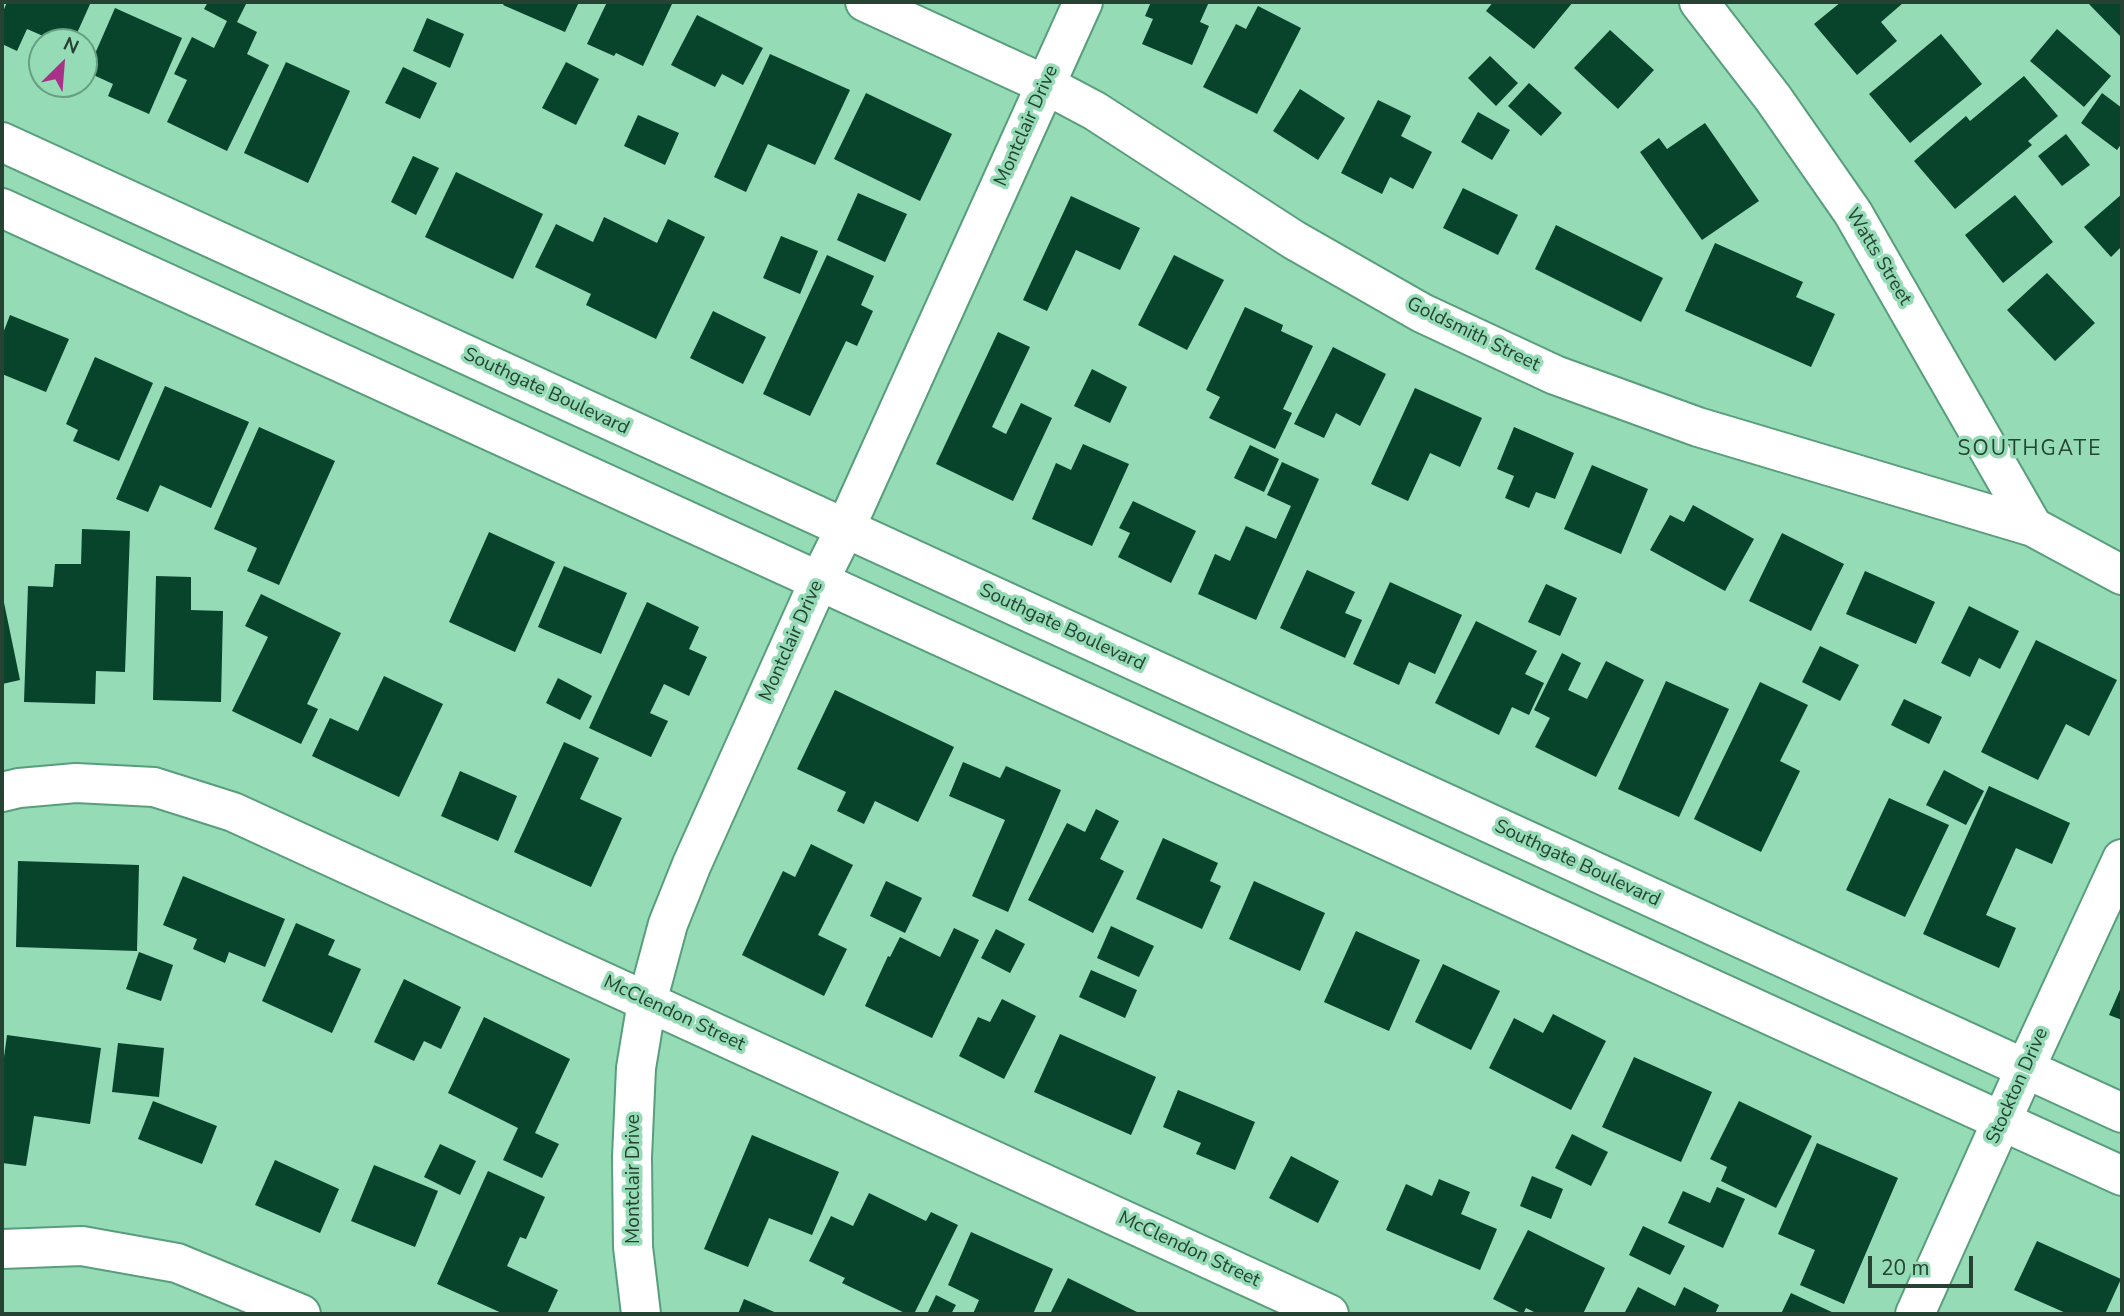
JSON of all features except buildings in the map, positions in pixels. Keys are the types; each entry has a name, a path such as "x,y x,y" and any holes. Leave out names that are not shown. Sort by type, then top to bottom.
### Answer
{"street":[{"name":"Goldsmith Street","path":"866,2 1046,85 1095,111 1294,240 1422,313 1555,375 1698,427 2033,527 2122,575"},
{"name":"Montclair Drive","path":"641,1314 633,1247 632,1157 636,1068 648,1002 668,924 692,864 819,581 1083,2"},
{"name":"Watts Street","path":"1699,2 1773,98 1853,213 2033,527"},
{"name":"Southgate Boulevard","path":"2,142 2122,1113"},
{"path":"2,208 2122,1176"},
{"name":"McClendon Street","path":"2,792 76,783 154,787 233,812 1329,1314"},
{"name":"Stockton Drive","path":"1915,1314 2122,859"},
{"path":"2,1249 82,1246 177,1262 301,1314"}],"district":[{"name":"SOUTHGATE","path":"2030,450"}]}
